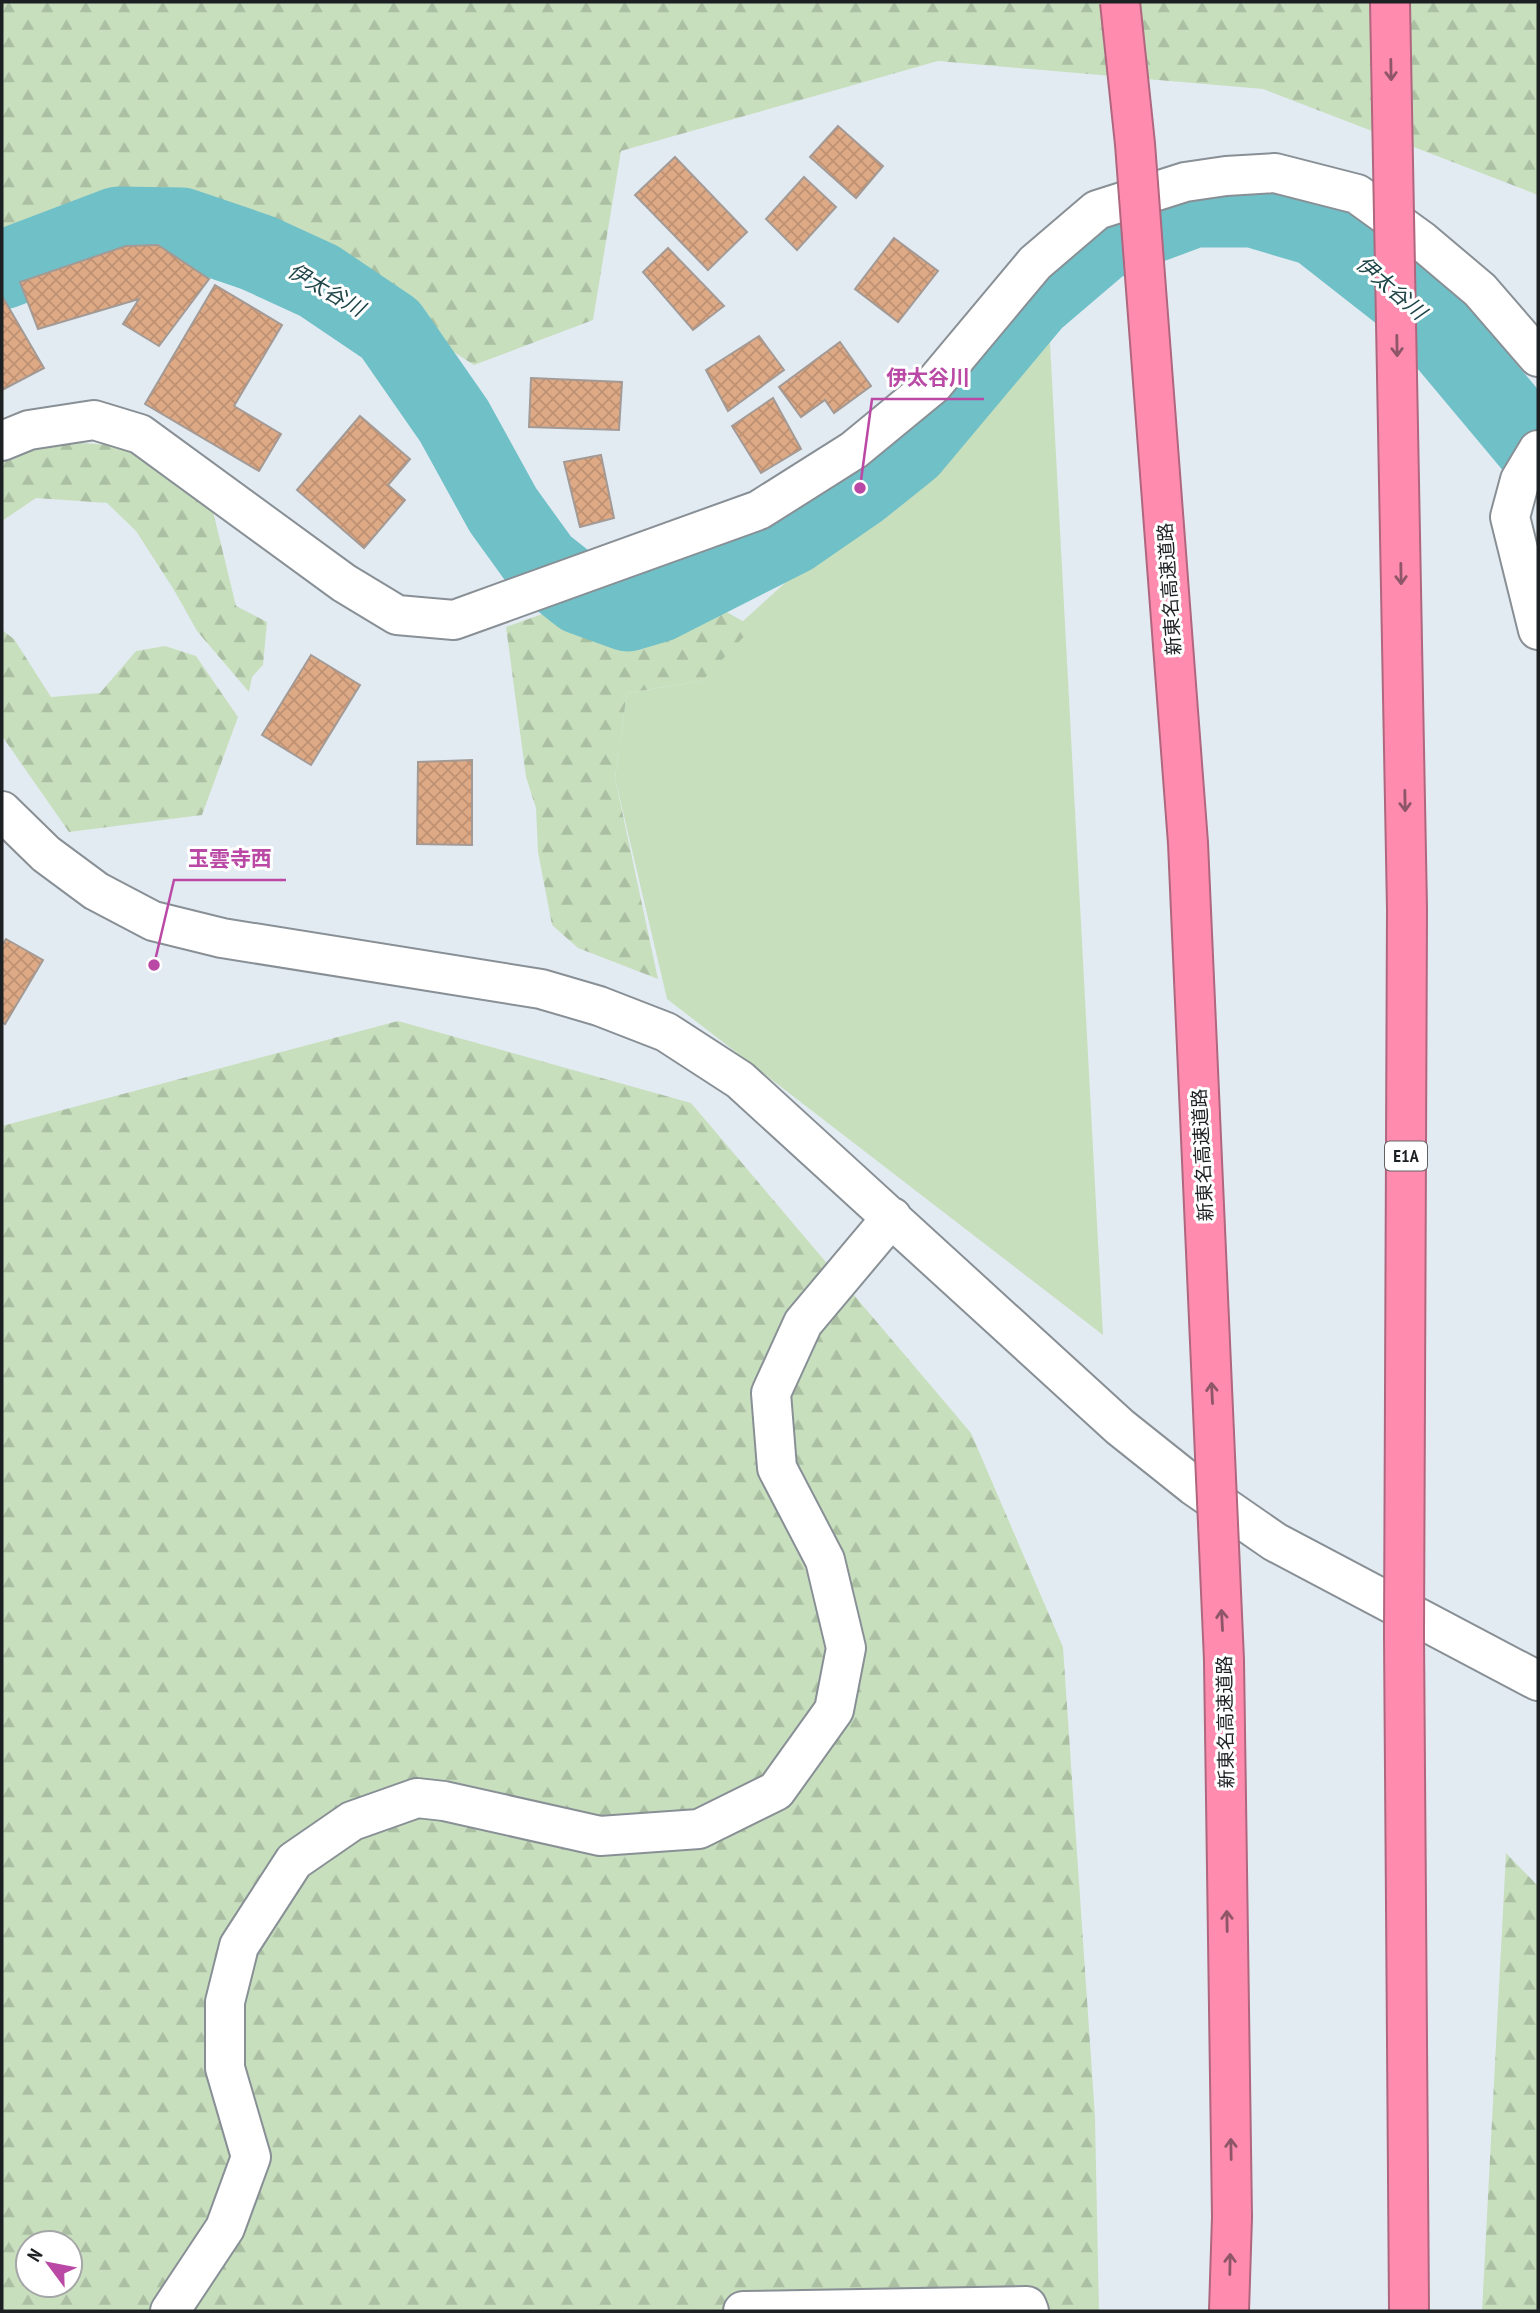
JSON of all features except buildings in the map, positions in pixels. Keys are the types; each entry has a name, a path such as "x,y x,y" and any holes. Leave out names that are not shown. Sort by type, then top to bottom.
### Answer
{"highway":[{"name":"新東名高速道路","path":"1120,2 1135,144 1188,843 1224,1660 1231,2217 1229,2311"},
{"name":"E1A","path":"1390,2 1407,909 1404,1635 1409,2311"}],"street":[{"path":"2,441 29,430 94,420 139,434 344,583 397,615 454,620 759,510 854,450 933,385 1035,262 1097,210 1185,183 1226,176 1275,173 1357,194 1422,241 1480,290 1538,356"},
{"path":"1529,465 1510,517 1538,630"},
{"path":"2,811 46,854 96,891 153,921 222,938 541,989 599,1006 666,1032 740,1080 1120,1427 1194,1486 1275,1542 1538,1681"},
{"path":"170,2311 225,2228 251,2157 225,2068 225,2003 239,1946 294,1861 352,1821 417,1798 444,1801 600,1836 699,1829 776,1791 834,1710 846,1648 825,1560 777,1468 771,1393 803,1323 892,1217"},
{"path":"743,2311 1027,2306 1029,2311"}],"green space":[{"path":"2,2 1538,2 1538,195 1263,89 938,61 621,151 593,320 474,365 340,279 178,211 2,244"},
{"path":"1049,324 1103,1335 667,999 615,778 627,693 702,681 743,621 936,446"},
{"path":"8,438 111,445 154,458 211,503 236,606 267,622 263,665 252,677 249,692 197,631 136,531 107,503 36,498 2,521 2,443"},
{"path":"658,573 753,627 702,681 627,693 615,778 658,979 578,948 552,925 538,852 536,808 526,777 506,627"},
{"path":"2,630 14,639 51,697 100,693 136,651 165,646 196,656 238,717 202,815 69,832 2,736"},
{"path":"398,1021 691,1103 971,1433 1063,1647 1095,2117 1099,2311 2,2311 2,1126"},
{"path":"1506,1853 1538,1886 1538,2311 1482,2311"}],"waterway":[{"name":"伊太谷川","path":"2,270 118,226 182,227 258,253 319,281 390,329 454,421 503,510 542,564 581,595 628,612 658,603 792,535 860,488 910,448 1034,300 1102,242 1194,208 1253,208 1317,227 1414,303 1538,451"}],"place":[{"name":"伊太谷川","path":"860,488"},
{"name":"玉雲寺西","path":"154,965"}]}
